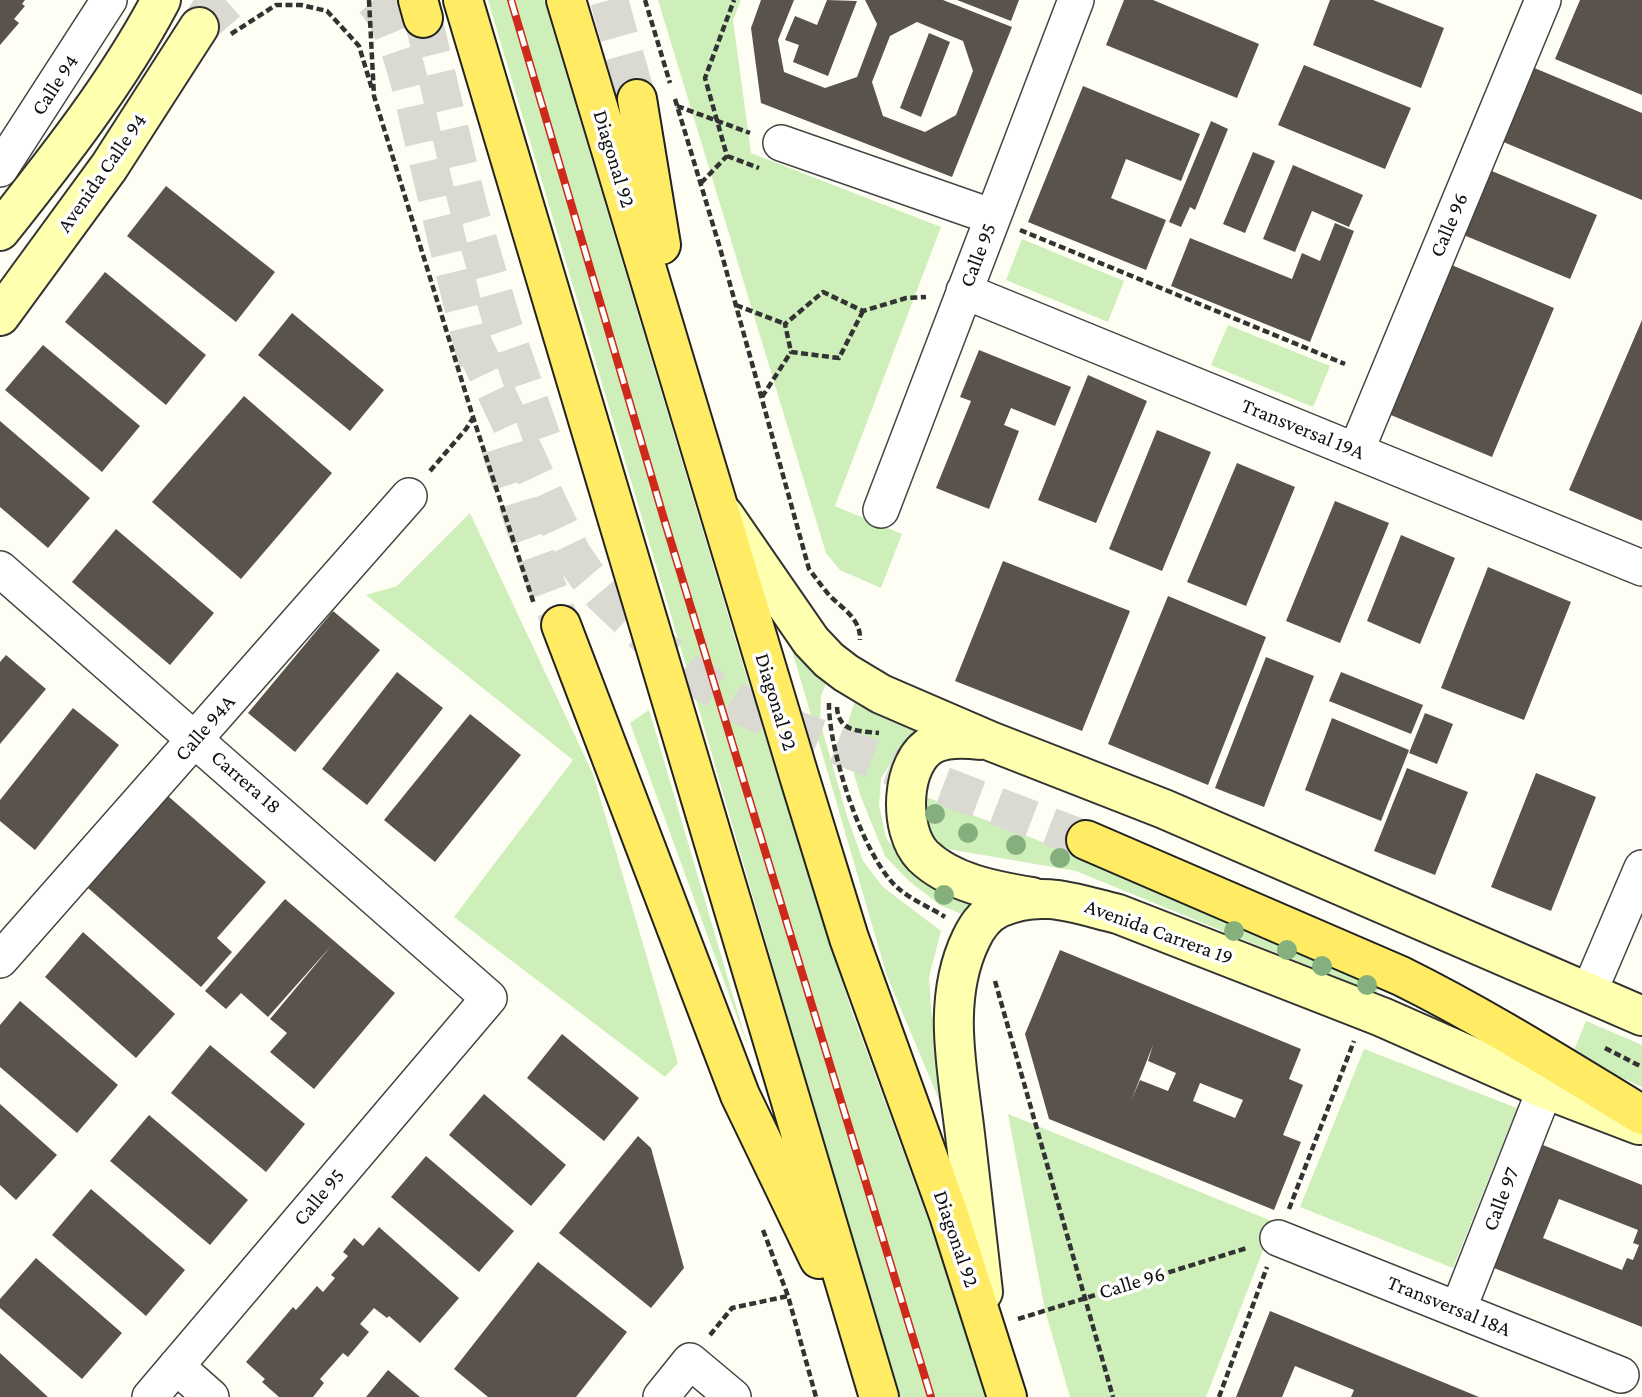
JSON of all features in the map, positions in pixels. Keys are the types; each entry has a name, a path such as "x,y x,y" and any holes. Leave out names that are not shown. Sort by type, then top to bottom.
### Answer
{"main road":[{"path":"0,231 45,174 104,90 161,0"},
{"path":"463,0 874,1381"},
{"name":"Diagonal 92","path":"566,0 849,938 949,1215 1007,1397"},
{"name":"Avenida Calle 94","path":"0,316 109,167 214,32"},
{"path":"637,99 685,396"},
{"path":"717,505 811,641 846,673 906,706 1164,810 1642,1016"},
{"path":"561,625 740,1095 874,1381"},
{"path":"989,740 947,739 930,745 918,760 907,786 905,814 910,837 922,855 940,869 967,882 999,892 1032,897"},
{"path":"1086,840 1411,981 1496,1027 1642,1115"},
{"name":"Avenida Carrera 19","path":"986,1328 954,1043 957,983 964,954 980,922 997,908 1032,897 1075,902 1118,914 1367,1011 1545,1089 1642,1126"}],"street":[{"name":"Calle 94","path":"0,169 109,0"},
{"name":"Calle 95","path":"881,510 964,291 1005,223 1076,0"},
{"name":"Calle 96","path":"1356,451 1543,0"},
{"path":"781,143 1005,223"},
{"name":"Transversal 19A","path":"964,291 1642,568"},
{"name":"Calle 94A","path":"0,960 410,496"},
{"name":"Carrera 18","path":"0,569 196,738 489,998"},
{"path":"1589,992 1642,868"},
{"name":"Calle 95","path":"150,1397 489,998"},
{"name":"Calle 97","path":"1458,1310 1545,1089"},
{"name":"Transversal 18A","path":"1278,1238 1621,1375"},
{"path":"661,1397 690,1361 733,1397"},
{"path":"176,1366 211,1397"}],"path":[{"path":"700,184 727,156 705,78 734,0"},
{"path":"646,1 736,305 809,569 831,597 848,611 858,624 861,636 838,699 839,721"},
{"path":"214,32 276,5 301,5 327,11 359,46 374,96"},
{"path":"677,106 781,143"},
{"path":"1005,223 1345,364"},
{"path":"785,324 823,292 863,311 906,298 926,299"},
{"path":"736,305 785,324"},
{"path":"791,352 839,358 863,311"},
{"path":"762,397 791,352 785,324"},
{"path":"410,496 473,417"},
{"path":"846,673 835,682 830,697 829,722 845,784 863,833 877,863 898,889 949,920"},
{"path":"995,981 1113,1397"},
{"path":"1219,1397 1367,1011"},
{"name":"Calle 96","path":"986,1328 1278,1238"},
{"path":"690,1361 732,1308 788,1296"}],"green space":[{"path":"488,0 544,0 745,672 850,1006 950,1280 988,1397 897,1397 700,713"},
{"path":"658,0 741,0 733,20 751,153 941,227 835,506 902,534 881,588 840,570 826,553"},
{"path":"1022,239 1124,281 1108,322 1006,280"},
{"path":"1228,325 1330,366 1313,407 1211,365"},
{"path":"470,513 593,774 678,1063 665,1077 454,917 573,760 366,595 397,586"},
{"path":"780,609 827,681 821,696 820,722 863,861 883,887 941,931 929,977 931,1008 951,1128 887,976"},
{"path":"856,697 926,724 899,751 881,778 879,805 886,838 909,867 974,904 966,916 940,905 909,881 885,856 861,797 850,761 847,726"},
{"path":"649,710 748,1047 630,723"},
{"path":"921,795 1081,857 1382,983 1376,994 1076,871 942,848 928,837"},
{"path":"1586,1021 1642,1045 1642,1087 1572,1055"},
{"path":"1364,1049 1517,1108 1453,1268 1300,1207"},
{"path":"1008,1114 1274,1222 1206,1397 1070,1397 1045,1310"}],"building":[{"path":"0,0 25,0 22,4 25,6 14,19 19,23 0,45"},
{"path":"761,0 794,0 778,40 784,72 825,88 857,77 877,24 865,0 943,0 1012,27 952,177 761,103 751,28","holes":["917,22 963,41 973,71 956,115 925,132 883,116 872,82 890,36"]},
{"path":"827,0 857,1 828,76 793,62 799,45 785,40 795,16 817,25"},
{"path":"957,0 1019,0 1011,21"},
{"path":"1124,0 1153,0 1259,44 1237,98 1106,45"},
{"path":"1330,0 1373,0 1444,28 1421,88 1313,45"},
{"path":"1580,0 1642,0 1642,95 1555,59"},
{"path":"929,33 950,42 921,117 900,108"},
{"path":"1304,65 1411,108 1385,169 1278,125"},
{"path":"1532,67 1642,113 1642,200 1501,141"},
{"path":"1083,86 1200,134 1181,181 1126,159 1111,198 1166,220 1146,270 1028,222"},
{"path":"1211,121 1228,129 1195,210 1190,207 1181,227 1169,222"},
{"path":"1253,152 1275,161 1245,233 1223,224"},
{"path":"1475,164 1597,215 1570,279 1449,229"},
{"path":"1293,165 1363,195 1349,227 1312,211 1295,252 1263,239"},
{"path":"166,186 275,272 236,322 127,236"},
{"path":"1335,223 1354,231 1310,342 1171,286 1190,238 1292,279 1302,253 1320,261"},
{"path":"1435,258 1554,308 1492,457 1374,408"},
{"path":"105,272 206,355 166,405 65,322"},
{"path":"292,313 384,390 350,431 258,355"},
{"path":"1642,320 1642,521 1569,490"},
{"path":"43,345 140,426 102,472 5,390"},
{"path":"979,350 1071,387 1055,426 1011,408 1004,425 1019,431 989,509 936,488 971,401 960,397"},
{"path":"1088,375 1147,401 1096,523 1038,500"},
{"path":"244,396 332,473 241,579 152,502"},
{"path":"0,421 90,498 48,548 0,507"},
{"path":"1157,430 1211,452 1162,571 1109,549"},
{"path":"1237,463 1295,487 1246,606 1187,582"},
{"path":"1335,501 1389,523 1340,643 1286,621"},
{"path":"116,529 214,613 170,665 72,582"},
{"path":"1401,535 1455,558 1420,644 1367,621"},
{"path":"1003,561 1130,611 1082,731 955,681"},
{"path":"1488,567 1571,602 1524,720 1441,688"},
{"path":"1168,596 1266,637 1208,785 1108,744"},
{"path":"333,611 380,650 295,752 248,713"},
{"path":"6,655 46,689 0,744 0,662"},
{"path":"1266,657 1314,676 1264,807 1215,788"},
{"path":"397,672 443,708 367,805 322,769"},
{"path":"1341,672 1423,705 1411,734 1329,701"},
{"path":"73,708 119,745 35,850 0,821 0,800"},
{"path":"1425,713 1453,724 1437,764 1409,753"},
{"path":"470,714 521,755 435,862 384,820"},
{"path":"1332,718 1409,750 1381,821 1305,790"},
{"path":"1407,768 1468,792 1435,875 1374,851"},
{"path":"1536,773 1596,797 1551,911 1491,887"},
{"path":"168,796 266,882 217,938 232,952 201,987 88,888"},
{"path":"285,899 395,993 314,1089 270,1052 287,1033 270,1019 332,945 268,1017 241,993 226,1009 205,991"},
{"path":"83,932 175,1014 136,1058 45,977"},
{"path":"1060,950 1301,1049 1289,1079 1303,1085 1283,1135 1301,1142 1274,1210 1049,1119 1025,1034","holes":["1153,1045 1148,1061 1176,1073 1168,1091 1140,1080 1131,1101","1200,1083 1243,1100 1235,1118 1193,1101"]},
{"path":"20,1001 118,1085 77,1133 0,1067 0,1025"},
{"path":"562,1034 639,1098 604,1141 527,1078"},
{"path":"210,1045 305,1124 266,1172 171,1093"},
{"path":"484,1094 566,1165 531,1206 449,1135"},
{"path":"0,1104 57,1155 16,1200 0,1185"},
{"path":"149,1115 248,1200 210,1245 110,1161"},
{"path":"638,1136 651,1148 684,1268 651,1308 559,1233"},
{"path":"1543,1145 1642,1185 1642,1327 1494,1268","holes":["1559,1199 1638,1230 1633,1243 1639,1245 1633,1260 1627,1258 1622,1270 1543,1238"]},
{"path":"426,1156 514,1231 479,1272 391,1197"},
{"path":"91,1189 185,1270 146,1316 52,1235"},
{"path":"379,1227 459,1298 420,1343 389,1316 387,1318 374,1308 360,1324 369,1332 348,1357 343,1353 320,1379 324,1383 313,1397 279,1397 262,1382 265,1379 246,1362 293,1307 296,1310 317,1286 323,1292 335,1278 331,1275 348,1256 343,1252 354,1238 363,1246"},
{"path":"36,1258 122,1333 82,1379 0,1308 0,1299"},
{"path":"538,1262 627,1332 576,1397 488,1397 454,1369"},
{"path":"1270,1311 1479,1397 1351,1397 1354,1390 1295,1366 1282,1397 1236,1397"},
{"path":"0,1353 48,1397 0,1397"},
{"path":"388,1370 420,1397 366,1397"}],"tunnel":[{"path":"199,27 216,0"},
{"path":"199,27 230,0"},
{"path":"374,0 384,14 401,52 477,363"},
{"path":"609,0 637,99"},
{"path":"423,18 468,206 504,329 543,441"},
{"path":"471,339 572,554 603,595 691,675 744,707 789,727 1086,840"},
{"path":"500,448 561,625"}],"railway":[{"path":"511,0 664,519 931,1397"}]}
